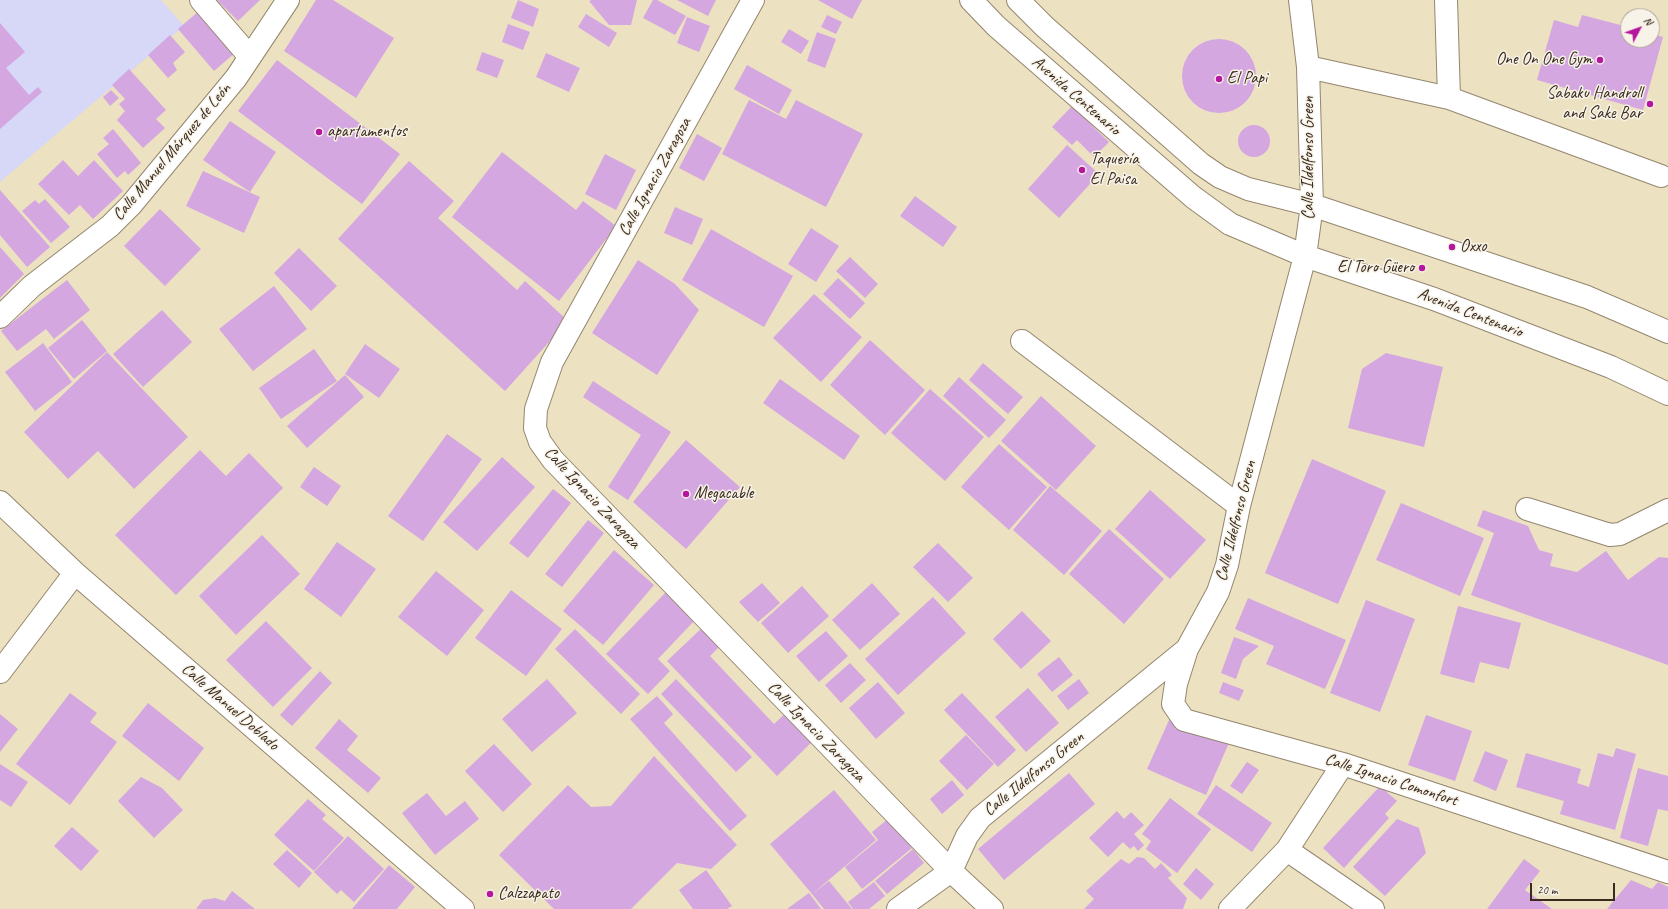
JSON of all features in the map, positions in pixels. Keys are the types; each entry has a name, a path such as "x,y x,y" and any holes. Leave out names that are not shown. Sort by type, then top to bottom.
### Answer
{"street":[{"path":"201,0 250,57"},
{"name":"Calle Manuel Márquez de León","path":"0,317 32,286 110,226 131,205 236,78 288,0"},
{"name":"Calle Ignacio Zaragoza","path":"753,0 552,362 536,409 534,428 540,442 553,460 951,871 992,909"},
{"name":"Avenida Centenario","path":"971,0 996,26 1193,197 1230,224 1305,256 1434,299 1611,367 1668,394"},
{"name":"Avenida Centenario","path":"1018,0 1045,27 1201,164 1220,177 1248,189 1312,205 1587,297 1668,332"},
{"name":"Calle Ildelfonso Green","path":"898,909 951,871 967,836 980,818 1187,649 1218,592 1227,565 1239,506 1305,256 1312,205 1308,67 1300,0"},
{"path":"1446,0 1449,98"},
{"path":"1308,67 1449,98 1661,176"},
{"path":"1022,341 1239,506"},
{"name":"Calle Manuel Doblado","path":"0,502 75,573 463,909"},
{"path":"1527,509 1610,535 1620,534 1668,510"},
{"path":"0,672 75,573"},
{"name":"Calle Ignacio Comonfort","path":"1187,649 1176,684 1173,704 1184,720 1343,764 1668,872"},
{"path":"1230,909 1287,850 1343,764"},
{"path":"1287,850 1373,909"}],"shaded area":[{"path":"0,0 161,0 184,26 0,182"}],"building":[{"path":"217,0 260,0 238,21"},
{"name":"apartamentos","path":"316,0 333,0 394,38 356,98 284,51"},
{"path":"518,0 539,9 533,27 511,18"},
{"path":"637,0 631,25 609,25 589,1"},
{"path":"653,0 657,0 686,16 675,35 643,18"},
{"path":"677,0 716,0 708,16"},
{"path":"818,0 862,0 852,19"},
{"path":"200,10 236,52 214,71 178,29"},
{"path":"586,14 617,33 609,47 578,27"},
{"path":"827,15 842,22 836,34 821,27"},
{"name":"One On One Gym","path":"1582,15 1620,25 1620,48 1660,48 1643,110 1537,80 1554,20 1578,27"},
{"path":"687,17 710,26 699,52 677,43"},
{"path":"0,23 25,52 6,68 29,95 38,87 42,92 0,129"},
{"path":"508,24 530,32 523,50 502,42"},
{"path":"789,29 809,41 801,54 781,42"},
{"path":"817,32 836,39 825,68 807,61"},
{"path":"170,35 185,52 173,63 177,70 168,78 148,55"},
{"name":"One On One Gym","path":"1660,36 1663,37 1660,48"},
{"name":"El Papi","path":"1219,39 1240,45 1250,55 1256,76 1250,97 1240,107 1219,113 1198,107 1188,97 1182,76 1188,55 1198,45"},
{"path":"482,52 504,60 497,78 476,70"},
{"path":"546,53 580,68 569,92 536,77"},
{"name":"apartamentos","path":"277,60 400,154 362,204 238,111"},
{"path":"747,65 792,90 779,114 734,89"},
{"path":"129,69 166,110 156,119 165,128 143,148 117,120 125,111 119,104 125,99 112,85"},
{"path":"111,90 119,98 110,106 103,97"},
{"path":"749,100 786,119 796,100 863,134 826,207 722,154"},
{"path":"1072,106 1109,142 1094,157 1077,140 1072,145 1052,127"},
{"path":"230,121 276,152 250,192 203,160"},
{"path":"1254,125 1265,130 1270,141 1265,152 1254,157 1243,152 1238,141 1243,130"},
{"path":"113,129 141,163 128,175 125,171 117,178 97,154 109,144 103,138"},
{"path":"697,134 722,148 704,181 679,168"},
{"path":"1067,145 1099,174 1059,218 1028,189"},
{"path":"502,152 576,210 583,201 616,226 559,301 452,217"},
{"path":"605,154 636,170 616,210 585,194"},
{"path":"63,160 78,176 94,160 123,191 93,219 80,205 69,215 38,184"},
{"path":"409,161 454,201 438,218 517,290 525,281 568,321 505,391 338,239"},
{"path":"203,171 260,197 244,233 186,206"},
{"path":"0,190 50,247 27,267 0,235"},
{"path":"915,196 957,227 943,247 900,216"},
{"path":"45,199 70,227 51,243 22,211 35,200 39,204"},
{"path":"675,207 703,219 692,245 664,233"},
{"path":"160,209 201,249 165,286 124,246"},
{"path":"811,228 839,246 816,282 788,264"},
{"path":"711,229 793,276 764,327 682,280"},
{"path":"0,247 24,274 0,298"},
{"path":"299,248 337,286 311,311 274,273"},
{"path":"850,257 878,284 865,298 836,271"},
{"path":"638,260 675,284 699,310 657,375 592,333"},
{"path":"838,278 865,303 850,319 823,294"},
{"path":"67,280 90,310 54,339 46,329 17,351 1,331"},
{"path":"274,286 307,329 253,371 219,329"},
{"path":"814,294 862,337 821,382 773,338"},
{"path":"162,310 192,342 143,387 113,354"},
{"path":"82,320 107,351 74,379 48,348"},
{"path":"870,340 925,390 885,435 830,385"},
{"path":"43,343 72,382 35,411 5,372"},
{"path":"365,344 400,369 379,398 345,374"},
{"path":"314,349 337,381 281,419 259,388"},
{"path":"107,352 188,437 134,489 98,451 68,479 24,432"},
{"path":"1386,353 1443,367 1424,447 1348,428 1362,369"},
{"path":"983,363 1023,397 1008,414 969,380"},
{"path":"345,375 364,397 307,448 287,426"},
{"path":"959,377 1006,420 989,438 943,396"},
{"path":"780,379 860,436 844,460 763,403"},
{"path":"593,381 671,432 628,500 608,487 641,435 583,397"},
{"path":"930,389 984,437 945,481 891,433"},
{"path":"1041,396 1096,446 1056,490 1001,441"},
{"path":"447,434 482,459 423,541 388,516"},
{"name":"Megacable","path":"686,440 740,487 686,549 633,502"},
{"path":"999,444 1047,487 1009,530 961,487"},
{"path":"200,450 226,476 249,453 283,488 176,595 115,535"},
{"path":"502,457 535,487 477,551 443,522"},
{"path":"1312,459 1386,491 1338,604 1265,573"},
{"path":"314,467 341,486 327,506 300,487"},
{"path":"1050,486 1102,531 1064,575 1013,530"},
{"path":"553,489 571,503 528,558 509,543"},
{"path":"1150,490 1206,540 1170,579 1115,529"},
{"path":"1401,503 1484,538 1460,596 1376,560"},
{"path":"1483,510 1528,526 1539,550 1553,554 1550,566 1577,572 1606,551 1628,580 1659,557 1668,558 1668,665 1471,595 1494,533 1477,526"},
{"path":"588,520 604,533 562,587 545,574"},
{"path":"1109,529 1164,579 1124,624 1069,574"},
{"path":"262,535 300,574 236,635 199,596"},
{"path":"337,542 376,569 341,617 304,589"},
{"path":"938,543 973,578 948,602 913,567"},
{"path":"614,550 654,585 603,645 563,611"},
{"path":"436,571 484,610 447,656 398,617"},
{"path":"762,583 780,603 758,622 739,602"},
{"path":"872,583 900,614 860,650 832,620"},
{"path":"802,586 829,616 788,653 761,623"},
{"path":"511,590 562,629 526,676 475,638"},
{"path":"666,592 695,620 658,659 670,671 648,694 606,654"},
{"path":"933,597 966,633 898,695 865,659"},
{"path":"1248,598 1346,640 1325,689 1266,664 1274,646 1235,629"},
{"path":"1366,600 1415,619 1380,712 1330,693"},
{"path":"1458,606 1521,623 1509,669 1480,662 1474,683 1440,674"},
{"path":"1022,611 1051,641 1021,669 993,639"},
{"path":"266,621 312,668 273,707 226,660"},
{"path":"705,625 723,643 710,656 774,724 789,710 816,738 777,776 667,661"},
{"path":"575,629 640,694 621,714 555,649"},
{"path":"826,631 848,656 819,682 796,656"},
{"path":"1234,637 1259,646 1243,659 1236,679 1221,673"},
{"path":"1059,657 1073,675 1052,692 1037,674"},
{"path":"850,663 866,680 841,703 825,685"},
{"path":"320,671 332,683 292,726 280,715"},
{"path":"547,679 577,713 532,752 502,719"},
{"path":"676,679 752,757 736,772 661,694"},
{"path":"1079,679 1089,693 1068,710 1057,696"},
{"path":"878,682 905,713 876,739 849,708"},
{"path":"1223,682 1244,690 1239,701 1219,693"},
{"path":"1028,688 1059,723 1026,752 995,717"},
{"path":"70,693 97,713 90,722 117,742 70,805 16,764"},
{"path":"962,693 1016,750 998,767 944,710"},
{"path":"657,696 673,714 664,723 747,816 730,831 630,719"},
{"path":"148,703 204,748 179,781 122,736"},
{"path":"0,714 18,729 0,752"},
{"path":"1426,715 1472,731 1455,781 1408,765"},
{"path":"1170,718 1229,743 1206,795 1147,769"},
{"path":"339,719 358,736 347,750 381,778 368,793 315,748"},
{"path":"966,735 994,764 967,790 939,761"},
{"path":"494,744 532,784 503,812 465,771"},
{"path":"1616,748 1636,754 1615,830 1560,814 1564,801 1516,787 1526,753 1581,769 1577,783 1589,787 1598,753 1613,757"},
{"path":"1485,751 1508,760 1496,791 1473,781"},
{"path":"654,756 737,845 711,869 677,863 631,909 554,909 499,855 568,785 591,807 611,806"},
{"path":"1247,762 1259,770 1242,794 1230,786"},
{"path":"0,764 28,782 11,807 0,800"},
{"path":"1638,768 1668,776 1668,811 1658,809 1648,846 1620,838"},
{"path":"1069,773 1095,804 1004,880 978,849"},
{"path":"141,777 162,788 183,810 154,838 118,801"},
{"path":"952,780 964,795 942,814 930,799"},
{"path":"1216,785 1272,823 1252,852 1197,814"},
{"path":"1380,786 1397,801 1385,814 1389,818 1344,868 1323,848"},
{"path":"834,790 876,840 812,894 770,844"},
{"path":"427,793 446,816 465,801 479,819 435,855 402,813"},
{"path":"1170,798 1211,829 1177,873 1146,849 1151,841 1142,834"},
{"path":"308,799 326,815 322,819 344,838 314,871 274,835"},
{"path":"1117,811 1124,819 1131,812 1144,825 1134,834 1144,845 1138,851 1134,846 1130,849 1123,842 1108,857 1089,838"},
{"path":"888,819 912,848 862,889 845,867 878,840 872,832"},
{"path":"1397,819 1419,828 1426,853 1385,896 1353,867"},
{"path":"72,827 99,851 81,871 54,846"},
{"path":"348,836 384,869 354,902 341,890 337,894 314,872"},
{"path":"913,849 924,863 887,894 875,881"},
{"path":"287,850 312,873 299,888 273,864"},
{"path":"1137,857 1144,858 1155,869 1161,863 1172,875 1168,878 1187,898 1183,909 1084,909 1094,899 1086,891 1121,859 1129,864"},
{"path":"1524,859 1540,871 1525,890 1552,909 1487,909"},
{"path":"389,865 415,887 397,909 352,909"},
{"path":"1196,868 1214,884 1201,900 1183,884"},
{"path":"706,870 732,906 727,909 693,909 679,890"},
{"path":"1631,880 1652,889 1658,882 1668,887 1668,909 1607,909"},
{"path":"829,881 852,909 824,909 812,894"},
{"path":"874,882 885,896 869,909 853,909 848,902"},
{"path":"232,891 255,909 196,909 203,900 215,898 225,901"},
{"path":"809,893 821,909 787,909"}],"place":[{"name":"One On One Gym","path":"1600,60"},
{"name":"El Papi","path":"1219,79"},
{"name":"Sabaku Handroll and Sake Bar","path":"1650,104"},
{"name":"apartamentos","path":"319,132"},
{"name":"Taquería El Paisa","path":"1082,170"},
{"name":"Oxxo","path":"1452,247"},
{"name":"El Toro Güero","path":"1422,268"},
{"name":"Megacable","path":"686,494"},
{"name":"Calzzapato","path":"490,894"}]}
